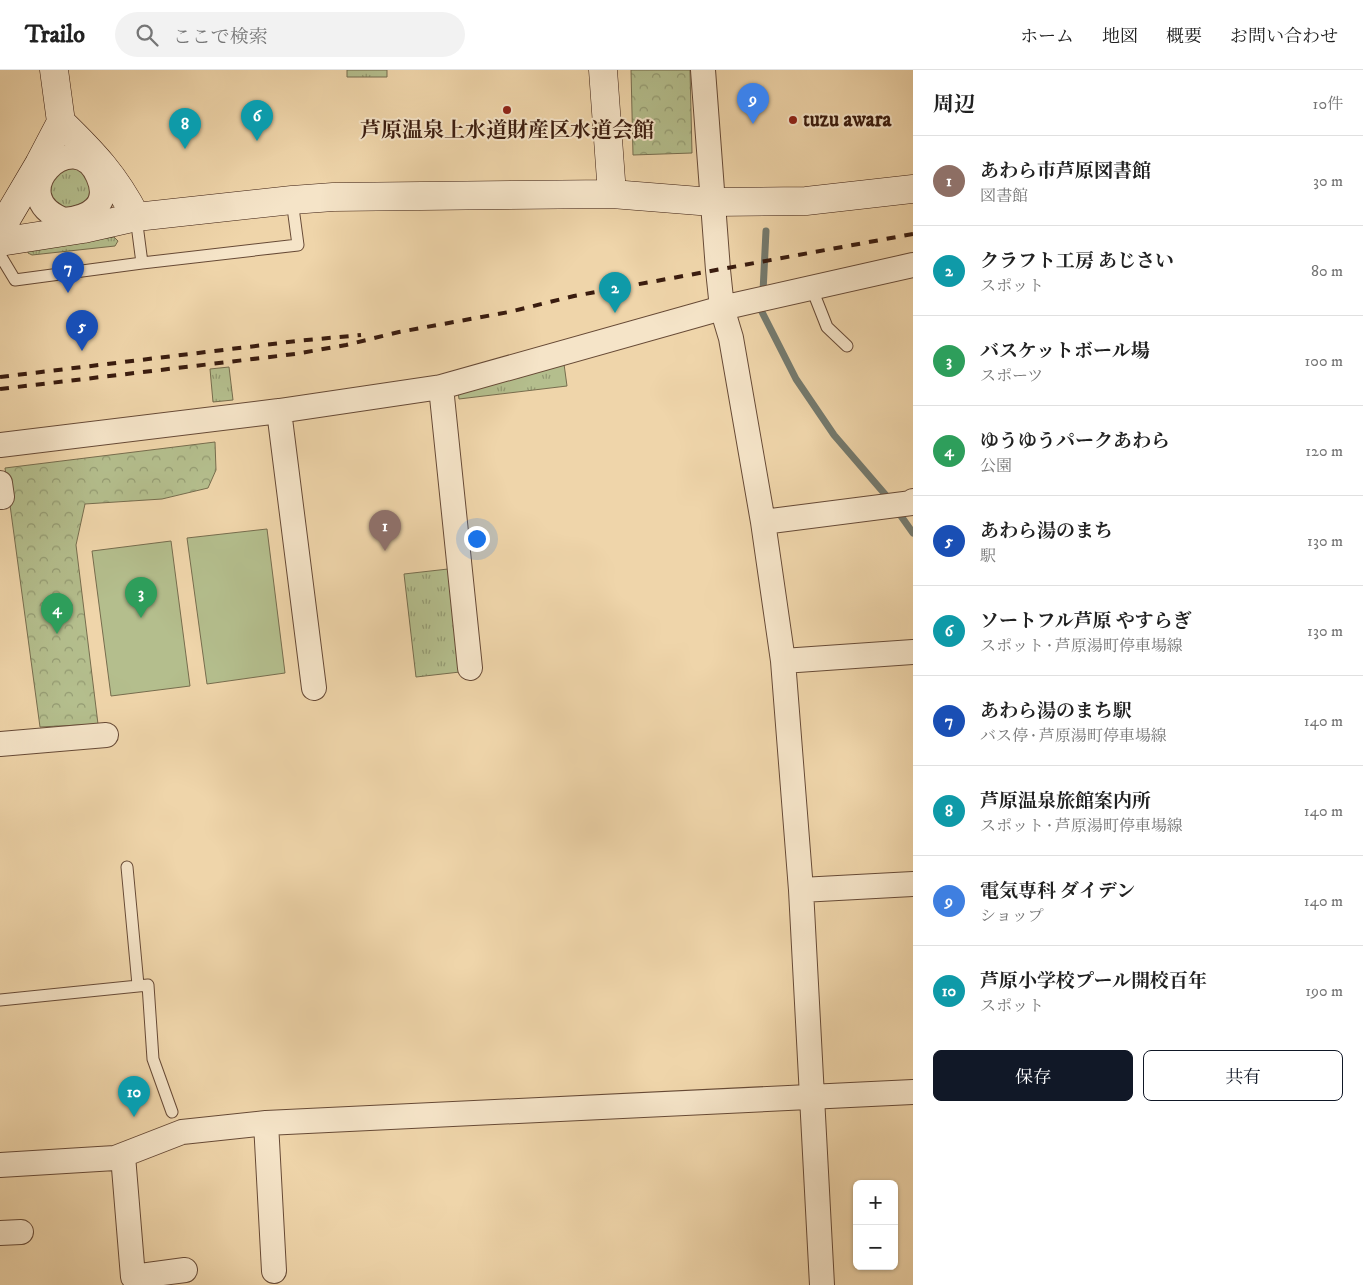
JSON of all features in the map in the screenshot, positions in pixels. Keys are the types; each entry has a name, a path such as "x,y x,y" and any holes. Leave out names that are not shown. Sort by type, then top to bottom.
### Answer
{"street":[{"path":"54,70 61,122 99,168 124,194 136,217"},
{"path":"603,70 612,194"},
{"path":"703,70 712,202 722,308 731,338 763,522 783,661 801,890 822,1285"},
{"path":"0,230 37,175 61,122"},
{"path":"37,175 54,161 68,157 79,158 99,168"},
{"path":"76,223 99,203 101,194 99,168"},
{"path":"37,175 39,197 43,205 51,214 76,223"},
{"path":"0,242 76,223 333,197 612,194 712,202 806,201 913,188"},
{"path":"0,445 279,411 442,387 722,308 913,265"},
{"path":"442,387 470,668"},
{"path":"279,411 314,688"},
{"path":"0,483 2,497 0,497"},
{"path":"763,522 912,503"},
{"path":"783,661 913,652"},
{"path":"1,738 106,735"},
{"path":"801,890 913,884"},
{"path":"0,1166 102,1160 122,1156 182,1132 266,1122 913,1092"},
{"path":"266,1122 274,1271"},
{"path":"122,1156 133,1277 185,1270"}],"lane":[{"path":"0,255 15,280 298,245 292,200"},
{"path":"136,217 142,263"},
{"path":"812,289 826,327 847,346"},
{"path":"127,867 138,986"},
{"path":"0,1000 148,985 154,1059 172,1112"}],"green space":[{"path":"347,70 387,70 387,77 347,77"},
{"path":"631,70 690,70 692,153 633,155"},
{"path":"67,166 84,171 90,184 90,191 87,199 83,202 66,208 51,198 49,180"},
{"path":"114,237 118,241 115,246 32,255 28,253 31,247"},
{"path":"564,364 567,386 459,399 458,392"},
{"path":"229,367 233,400 213,402 210,369"},
{"path":"215,442 216,470 208,488 162,499 85,504 76,545 98,724 40,727 5,468"},
{"path":"267,529 285,673 207,684 187,538"},
{"path":"171,541 190,686 111,696 92,551"},
{"path":"448,569 460,672 416,677 404,574"}],"waterway":[{"path":"766,231 762,312 796,379 834,435 890,500"},
{"path":"896,509 913,533"}],"railway":[{"path":"0,389 295,354 346,345 399,332 509,312 574,296 913,234"},
{"path":"0,377 361,335"}],"place":[{"name":"芦原温泉上水道財産区水道会館","path":"507,110"},
{"name":"tuzu awara","path":"793,120"},
{"name":"電気専科 ダイデン","path":"753,124"},
{"name":"ソートフル芦原 やすらぎ","path":"257,141"},
{"name":"芦原温泉旅館案内所","path":"185,149"},
{"name":"あわら湯のまち駅","path":"68,293"},
{"name":"クラフト工房 あじさい","path":"615,313"},
{"name":"あわら湯のまち","path":"82,351"},
{"name":"あわら市芦原図書館","path":"385,551"},
{"name":"バスケットボール場","path":"141,618"},
{"name":"ゆうゆうパークあわら","path":"57,634"},
{"name":"芦原小学校プール開校百年","path":"134,1117"}]}
